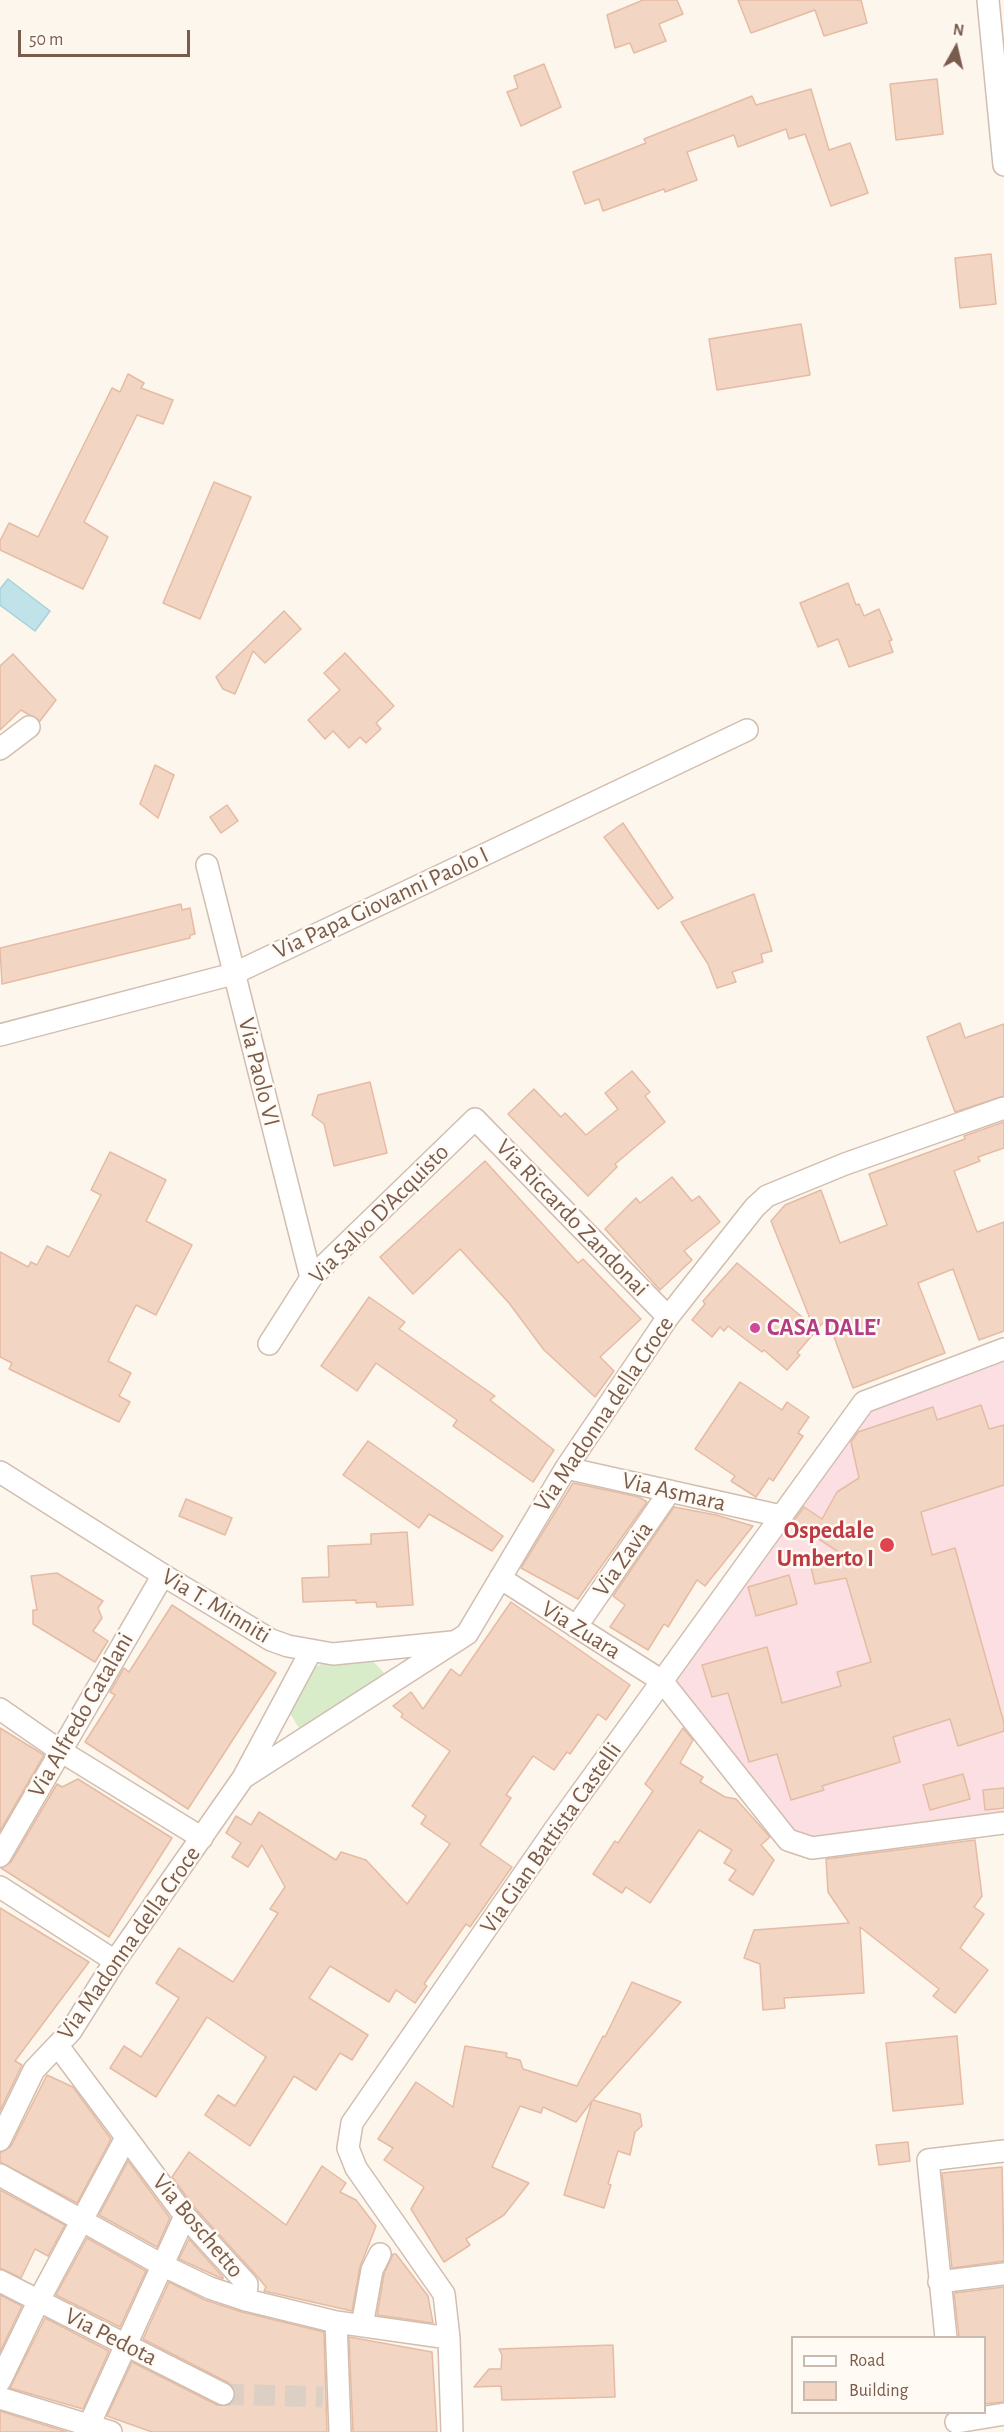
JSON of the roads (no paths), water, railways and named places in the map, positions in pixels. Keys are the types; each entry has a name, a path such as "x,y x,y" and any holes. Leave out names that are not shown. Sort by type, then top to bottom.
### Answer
{"street":[{"path":"988,0 1004,162"},
{"path":"0,749 29,727"},
{"name":"Via Papa Giovanni Paolo I","path":"0,1035 233,974 747,730"},
{"name":"Via Paolo VI","path":"207,866 311,1278"},
{"name":"Via Madonna della Croce","path":"243,1778 467,1634 566,1468 668,1317 755,1207 767,1196 845,1164 1004,1108"},
{"name":"Via Salvo D'Acquisto","path":"269,1344 311,1278 475,1119"},
{"name":"Via Riccardo Zandonai","path":"475,1119 668,1317"},
{"name":"Via Gian Battista Castelli","path":"452,2432 449,2338 444,2294 356,2168 348,2148 352,2123 555,1829 864,1402 1004,1349"},
{"name":"Via Asmara","path":"566,1468 782,1516"},
{"name":"Via T. Minniti","path":"0,1472 271,1640 311,1651 333,1654 369,1653 459,1641"},
{"name":"Via Zavia","path":"576,1627 670,1491"},
{"name":"Via Alfredo Catalani","path":"0,1856 59,1750 163,1575"},
{"name":"Via Zuara","path":"500,1578 662,1681 788,1840 812,1848 1004,1823"},
{"name":"Via Madonna della Croce","path":"0,2140 34,2070 71,2031 116,1961 243,1778 311,1651"},
{"path":"0,1709 59,1750 202,1838"},
{"path":"0,1887 116,1961"},
{"name":"Via Boschetto","path":"58,2046 185,2216 247,2284 246,2300 336,2322 449,2338"},
{"path":"0,2381 39,2300 126,2138"},
{"path":"946,2336 928,2160 1004,2151"},
{"path":"0,2175 162,2265 210,2288 246,2300"},
{"path":"87,2428 185,2216"},
{"path":"362,2326 372,2271 380,2254"},
{"path":"939,2282 1004,2274"},
{"name":"Via Pedota","path":"0,2281 223,2394"},
{"path":"336,2322 330,2397 340,2432"},
{"path":"0,2398 87,2428 111,2432"},
{"path":"956,2422 1004,2414"}],"water":[{"path":"8,579 50,611 35,631 0,605 0,589"}],"tunnel":[{"path":"223,2394 323,2397"}],"place":[{"name":"CASA DALE'","path":"755,1328"},
{"name":"Ospedale Umberto I","path":"887,1545"}]}
